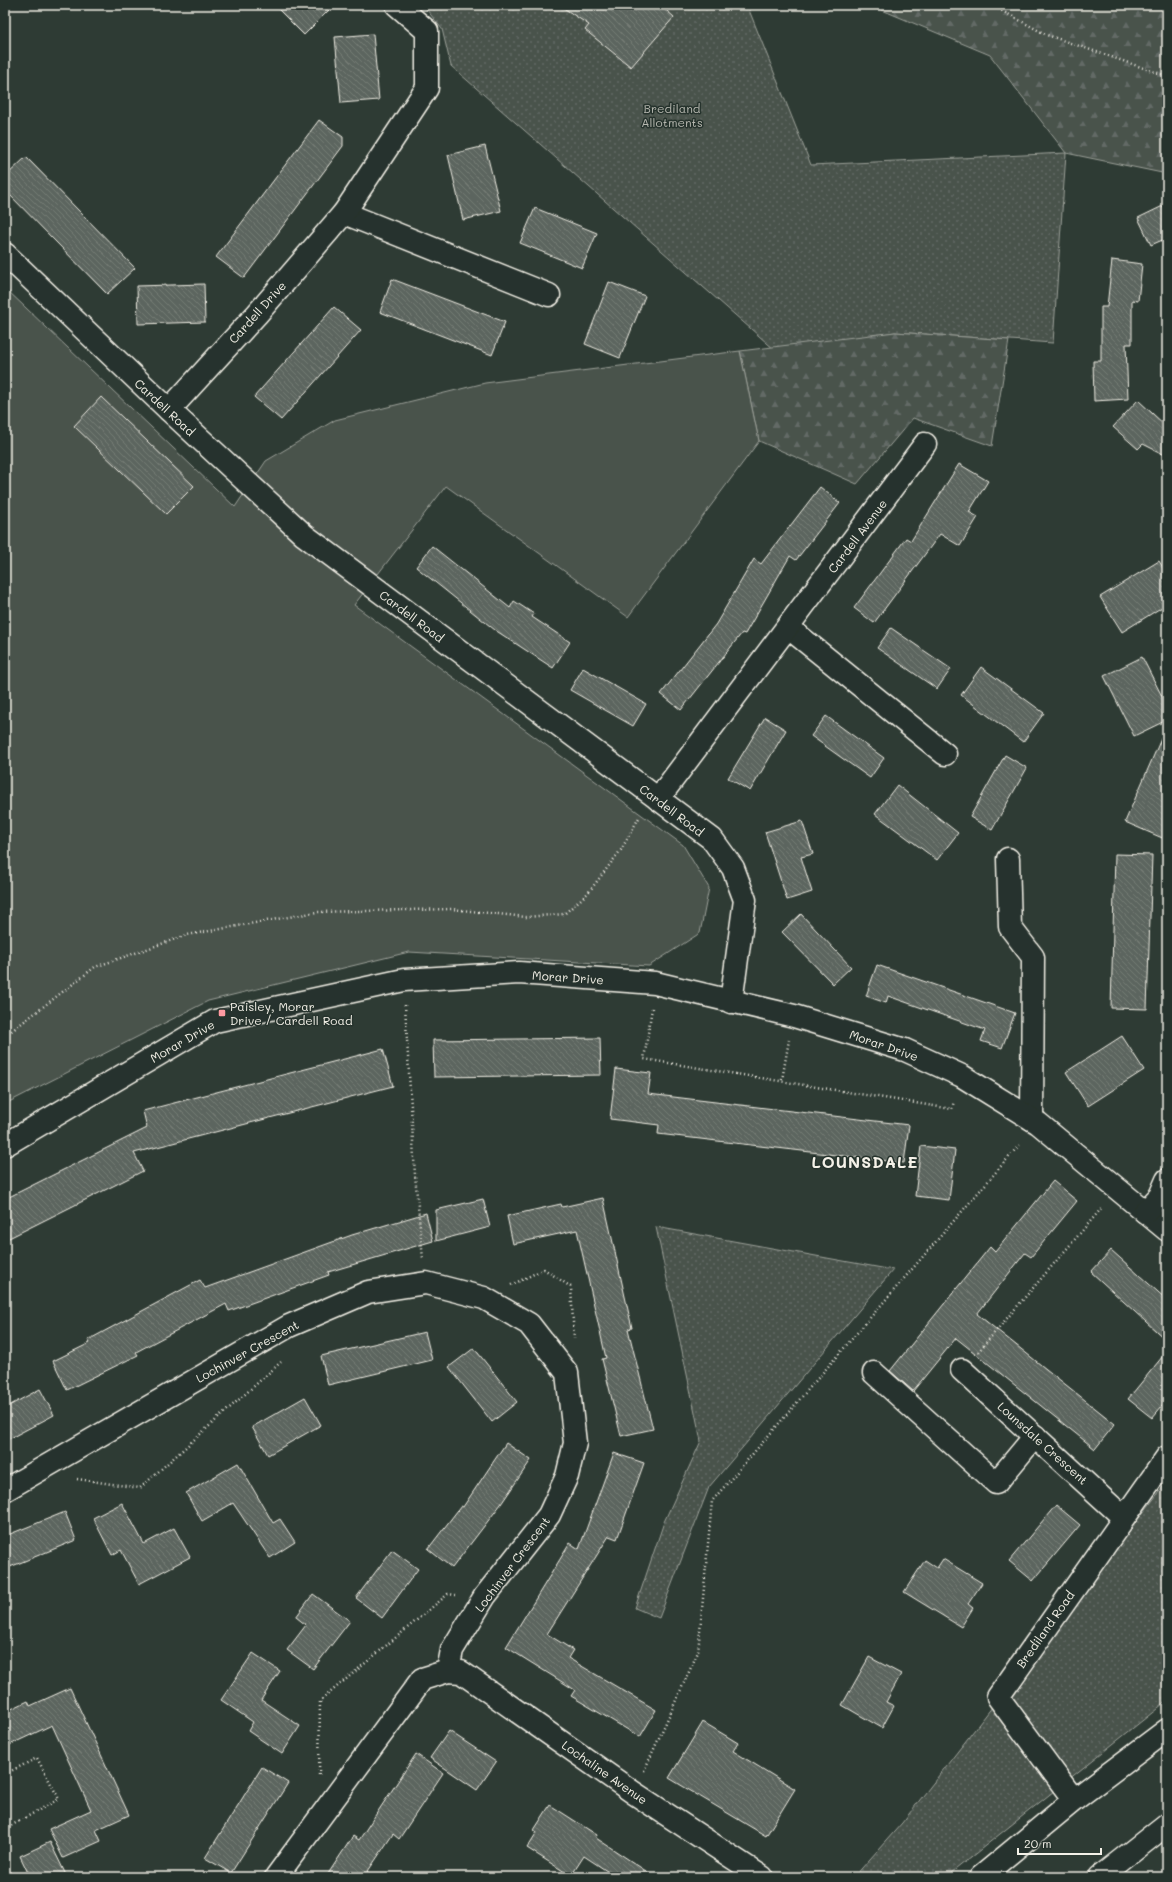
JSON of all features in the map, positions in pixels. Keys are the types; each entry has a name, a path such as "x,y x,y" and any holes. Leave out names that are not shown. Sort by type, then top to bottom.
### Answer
{"street":[{"name":"Cardell Drive","path":"169,410 256,314 344,213 427,88 427,31 397,5"},
{"path":"344,213 549,296"},
{"name":"Cardell Road","path":"5,254 169,410 304,535 712,840 733,868 744,900 730,1002"},
{"name":"Cardell Avenue","path":"655,797 788,628 925,444"},
{"path":"788,628 945,754"},
{"path":"1008,859 1010,927 1033,957 1035,1121"},
{"name":"Morar Drive","path":"5,1145 215,1021 404,980 519,973 655,983 794,1016 905,1050 962,1076 1035,1121 1167,1230"},
{"path":"1146,1212 1160,1196 1167,1180"},
{"name":"Lochinver Crescent","path":"5,1490 289,1326 368,1292 426,1283 484,1298 529,1324 567,1373 575,1443 567,1476 549,1515 485,1596 452,1650 448,1671"},
{"name":"Lounsdale Crescent","path":"962,1370 1123,1517"},
{"path":"874,1373 996,1483 1035,1436"},
{"name":"Brediland Road","path":"1074,1800 998,1697 1123,1517 1167,1457"},
{"path":"276,1877 422,1680 448,1671"},
{"name":"Lochaline Avenue","path":"448,1671 461,1672 634,1793 762,1877"},
{"path":"981,1877 1074,1800 1167,1730"},
{"path":"1100,1877 1167,1824"}],"path":[{"path":"991,5 1047,35 1167,76"},
{"path":"5,1036 95,967 187,935 317,912 452,910 526,917 564,914 588,893 622,850 655,797"},
{"path":"404,980 415,1176 426,1283"},
{"path":"655,983 644,1059 782,1080 952,1109 962,1076"},
{"path":"782,1080 794,1016"},
{"path":"634,1793 698,1652 712,1501 1035,1121"},
{"path":"962,1370 1119,1189"},
{"path":"484,1298 544,1269 571,1287 574,1336 567,1373"},
{"path":"72,1478 140,1488 284,1359 289,1326"},
{"path":"319,1781 320,1701 448,1594 485,1596"},
{"path":"5,1774 37,1758 59,1799 5,1829"}],"green space":[{"name":"Brediland Allotments","path":"423,5 747,5 811,165 1066,153 1053,343 895,332 775,350 451,66 442,29"},
{"path":"870,5 1167,5 1167,174 1066,153 990,55"},
{"path":"5,288 235,507 266,461 335,420 485,383 740,351 759,441 628,617 446,486 354,605 683,845 709,888 700,933 649,966 409,952 208,1001 5,1104"},
{"path":"895,332 1009,340 992,446 913,418 857,484 759,441 740,351"},
{"path":"656,1227 893,1270 709,1487 659,1618 635,1608 664,1522 701,1441"},
{"path":"1167,1482 1167,1701 946,1877 854,1877 902,1823"}],"building":[{"path":"274,5 334,5 304,35"},
{"path":"559,5 660,5 674,17 631,67 585,30 589,25"},
{"path":"373,34 379,100 341,103 335,37"},
{"path":"319,120 343,137 343,146 244,278 216,257"},
{"path":"485,146 501,211 463,220 448,155"},
{"path":"26,157 135,268 107,294 5,190 5,177"},
{"path":"1167,204 1167,238 1151,245 1138,218"},
{"path":"535,208 597,233 582,268 520,243"},
{"path":"1112,260 1142,264 1138,301 1132,300 1132,344 1126,344 1128,399 1094,401 1093,361 1101,361 1101,307 1107,307"},
{"path":"392,279 505,322 492,355 380,312"},
{"path":"609,282 645,296 620,358 585,344"},
{"path":"204,284 205,322 138,324 137,286"},
{"path":"334,307 361,330 281,420 254,397"},
{"path":"101,397 194,486 166,514 74,426"},
{"path":"1138,400 1167,427 1167,456 1143,444 1138,449 1113,427"},
{"path":"959,464 988,481 969,512 978,517 960,546 940,534 874,623 854,608 906,538 911,541"},
{"path":"820,487 840,503 796,560 790,556 745,634 742,633 681,710 661,694 716,624 754,559 761,564"},
{"path":"432,546 510,608 514,601 534,614 532,617 570,642 553,668 495,630 416,567"},
{"path":"1159,561 1167,574 1167,604 1122,632 1100,597"},
{"path":"891,628 951,669 937,689 877,648"},
{"path":"1142,657 1167,706 1167,720 1134,736 1104,676"},
{"path":"981,667 1044,713 1023,742 961,695"},
{"path":"583,668 646,704 633,726 570,690"},
{"path":"826,716 884,758 870,778 811,736"},
{"path":"765,717 786,730 750,791 728,778"},
{"path":"1167,725 1167,840 1125,822"},
{"path":"1005,755 1027,768 992,830 970,817"},
{"path":"897,785 958,833 937,860 875,814"},
{"path":"802,821 813,854 801,857 812,892 787,900 765,832"},
{"path":"1115,854 1152,855 1147,1009 1111,1008"},
{"path":"801,914 851,967 833,984 782,932"},
{"path":"877,965 1015,1013 1002,1048 981,1041 985,1030 888,996 886,1003 866,996"},
{"path":"1122,1036 1144,1070 1088,1106 1066,1072"},
{"path":"600,1038 601,1075 434,1077 433,1040"},
{"path":"383,1049 393,1086 134,1153 143,1171 5,1240 5,1199 147,1128 143,1111"},
{"path":"616,1069 651,1073 648,1094 909,1125 904,1163 658,1134 659,1125 610,1119"},
{"path":"921,1146 955,1150 949,1200 915,1196"},
{"path":"1053,1181 1077,1201 1031,1257 1025,1253 977,1314 1115,1424 1095,1449 956,1338 913,1391 890,1371 990,1247 995,1252"},
{"path":"603,1198 632,1328 628,1329 653,1429 621,1436 602,1359 606,1358 577,1230 513,1244 507,1216 561,1204 562,1207"},
{"path":"483,1199 490,1227 436,1241 436,1210"},
{"path":"426,1213 433,1241 328,1272 329,1275 229,1311 226,1304 136,1352 138,1355 67,1390 53,1361 90,1343 88,1340 200,1280 205,1288 352,1235"},
{"path":"1111,1250 1167,1300 1167,1341 1091,1272"},
{"path":"425,1332 432,1360 328,1385 321,1356"},
{"path":"474,1348 517,1402 492,1422 449,1367"},
{"path":"1167,1351 1167,1400 1152,1418 1128,1399"},
{"path":"40,1389 54,1415 5,1441 5,1408"},
{"path":"305,1397 321,1425 268,1455 252,1427"},
{"path":"506,1443 531,1460 501,1504 452,1568 428,1549 461,1506 463,1507"},
{"path":"614,1453 644,1463 617,1539 609,1536 547,1634 573,1650 568,1658 656,1710 640,1737 571,1696 575,1690 506,1647 570,1543 579,1549"},
{"path":"238,1463 273,1523 280,1519 295,1542 270,1558 233,1503 202,1521 186,1493"},
{"path":"122,1503 144,1544 174,1528 190,1557 139,1584 121,1550 112,1555 93,1518"},
{"path":"1056,1505 1080,1525 1033,1581 1009,1561"},
{"path":"65,1512 76,1540 5,1569 5,1536"},
{"path":"392,1550 418,1569 382,1618 356,1598"},
{"path":"943,1559 982,1583 968,1604 973,1608 961,1627 904,1592 925,1560 937,1568"},
{"path":"313,1594 350,1621 313,1669 287,1650 306,1625 296,1617"},
{"path":"253,1653 280,1671 261,1700 300,1726 282,1754 248,1731 253,1722 221,1700"},
{"path":"869,1657 901,1674 886,1702 894,1706 882,1728 842,1705"},
{"path":"70,1688 129,1815 96,1830 101,1841 63,1858 49,1829 91,1810 52,1725 5,1747 5,1712 28,1701 30,1706"},
{"path":"703,1722 738,1743 733,1751 795,1789 766,1836 669,1778"},
{"path":"449,1731 496,1762 477,1790 430,1758"},
{"path":"416,1754 443,1773 399,1839 393,1834 364,1877 326,1877 353,1836 359,1840"},
{"path":"262,1767 288,1783 231,1873 205,1858"},
{"path":"550,1805 597,1835 596,1838 655,1877 616,1877 584,1856 571,1876 527,1848 537,1832 534,1830"},
{"path":"50,1842 67,1877 30,1877 20,1856"}],"place":[{"name":"Paisley, Morar Drive / Cardell Road","path":"222,1013"}],"district":[{"name":"LOUNSDALE","path":"865,1161"}]}
